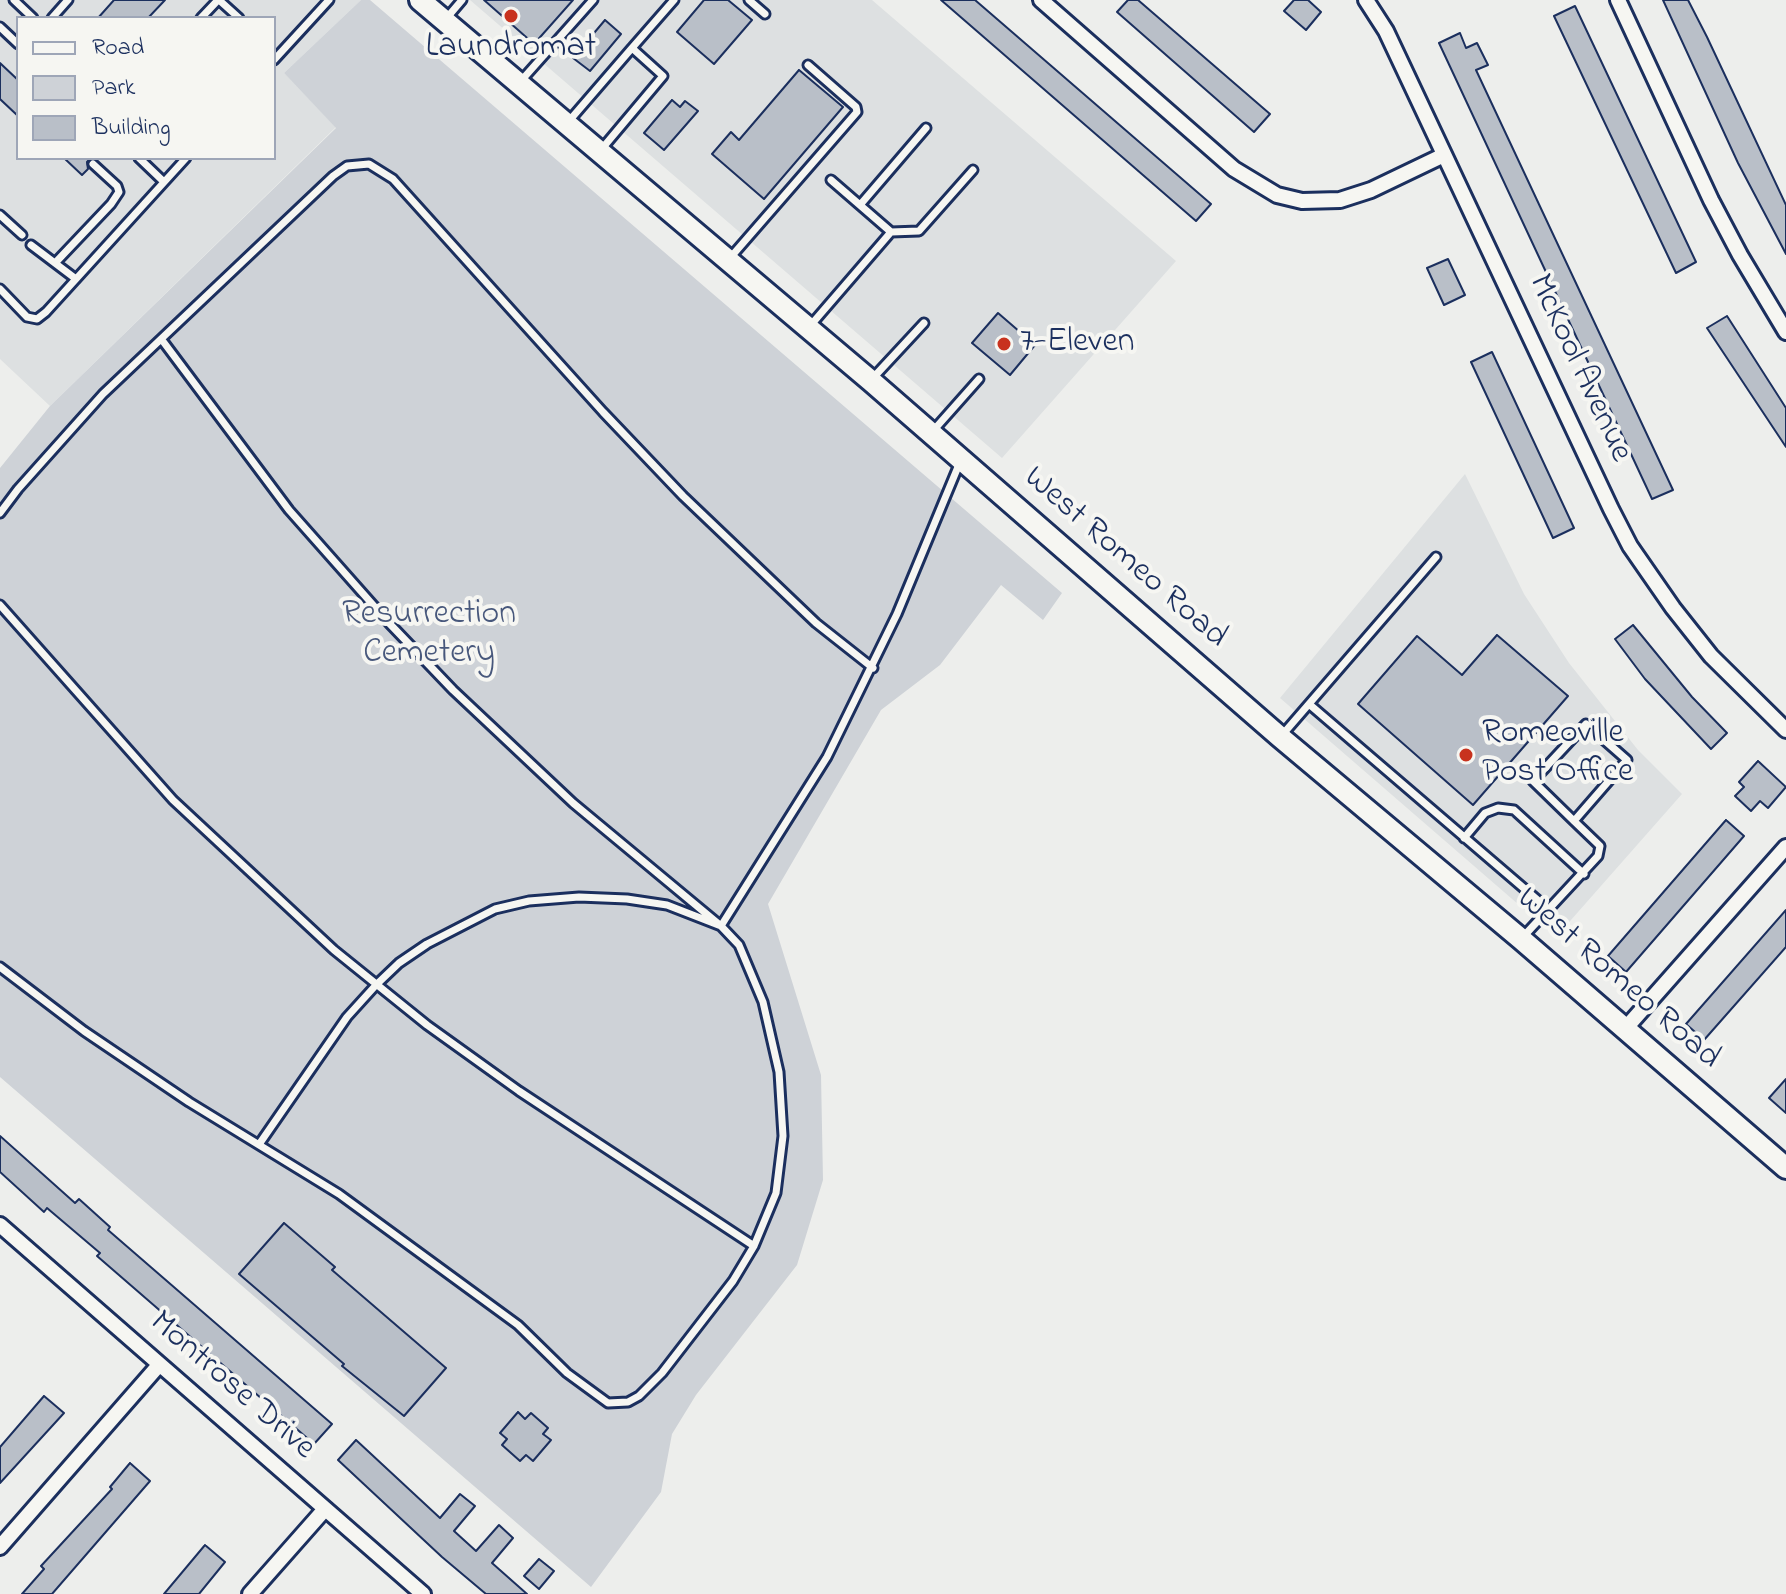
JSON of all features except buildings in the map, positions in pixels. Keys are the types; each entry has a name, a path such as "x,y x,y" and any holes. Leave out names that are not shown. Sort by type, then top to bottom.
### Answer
{"main road":[{"name":"West Romeo Road","path":"420,0 871,381 1280,737 1521,939 1786,1168"}],"street":[{"path":"1041,0 1234,169 1277,195 1322,202 1354,197 1444,155"},
{"name":"McKool Avenue","path":"1366,0 1386,31 1630,546 1711,656 1786,730"},
{"path":"1618,0 1711,200 1786,332"},
{"path":"1625,1029 1786,847"},
{"name":"Montrose Drive","path":"0,1225 423,1594"},
{"path":"0,1547 159,1365"},
{"path":"250,1594 325,1509"}],"lane":[{"path":"14,0 31,16"},
{"path":"54,0 62,7"},
{"path":"54,16 68,0"},
{"path":"203,16 219,0 237,16"},
{"path":"276,55 329,0"},
{"path":"445,20 462,0"},
{"path":"519,84 593,0"},
{"path":"566,124 674,0"},
{"path":"749,0 765,14"},
{"path":"0,27 16,42"},
{"path":"599,153 663,76 632,48"},
{"path":"728,260 857,112 856,107 808,65"},
{"path":"860,205 926,128"},
{"path":"141,160 164,182"},
{"path":"0,289 27,317 37,319 184,160"},
{"path":"56,262 119,192 117,186 93,164"},
{"path":"0,513 103,394 333,176 347,166 369,164 393,179 683,496 816,623 873,668"},
{"path":"831,180 891,232 919,231 973,170"},
{"path":"0,215 22,235"},
{"path":"808,328 891,232"},
{"path":"31,245 76,279"},
{"path":"871,381 924,323"},
{"path":"0,967 189,1102 339,1194 507,1317 584,1389 608,1403 628,1402 650,1387 733,1281 754,1246 776,1193 782,1163 779,1072 773,1038 739,945 721,926 562,793 399,634 289,510 162,340"},
{"path":"931,434 979,379"},
{"path":"721,926 827,757 873,668 961,460"},
{"path":"1280,737 1436,557"},
{"path":"0,605 173,800 275,897 376,985 519,1091 754,1246"},
{"path":"1309,704 1548,909"},
{"path":"1521,939 1598,856 1600,846 1574,821 1533,781 1586,724 1627,760 1574,821"},
{"path":"1464,838 1485,813 1498,808 1514,810 1584,874"},
{"path":"260,1143 347,1017 376,985 399,963 495,909 529,901 579,897 627,899 667,905 721,926"}],"shaded area":[{"path":"0,0 361,0 284,73 336,127 50,406 0,359"},
{"path":"470,0 872,0 1176,261 1002,458"},
{"path":"1465,474 1524,594 1569,663 1638,750 1682,794 1556,937 1280,698"}],"green space":[{"name":"Resurrection Cemetery","path":"361,0 370,0 1062,593 1043,620 1001,585 940,665 881,710 768,904 821,1075 823,1180 797,1265 696,1395 672,1434 661,1492 591,1587 0,1077 0,468 50,406 336,128 284,73"}],"place":[{"name":"Laundromat","path":"511,16"},
{"name":"7-Eleven","path":"1004,344"},
{"name":"Romeoville Post Office","path":"1466,755"}]}
